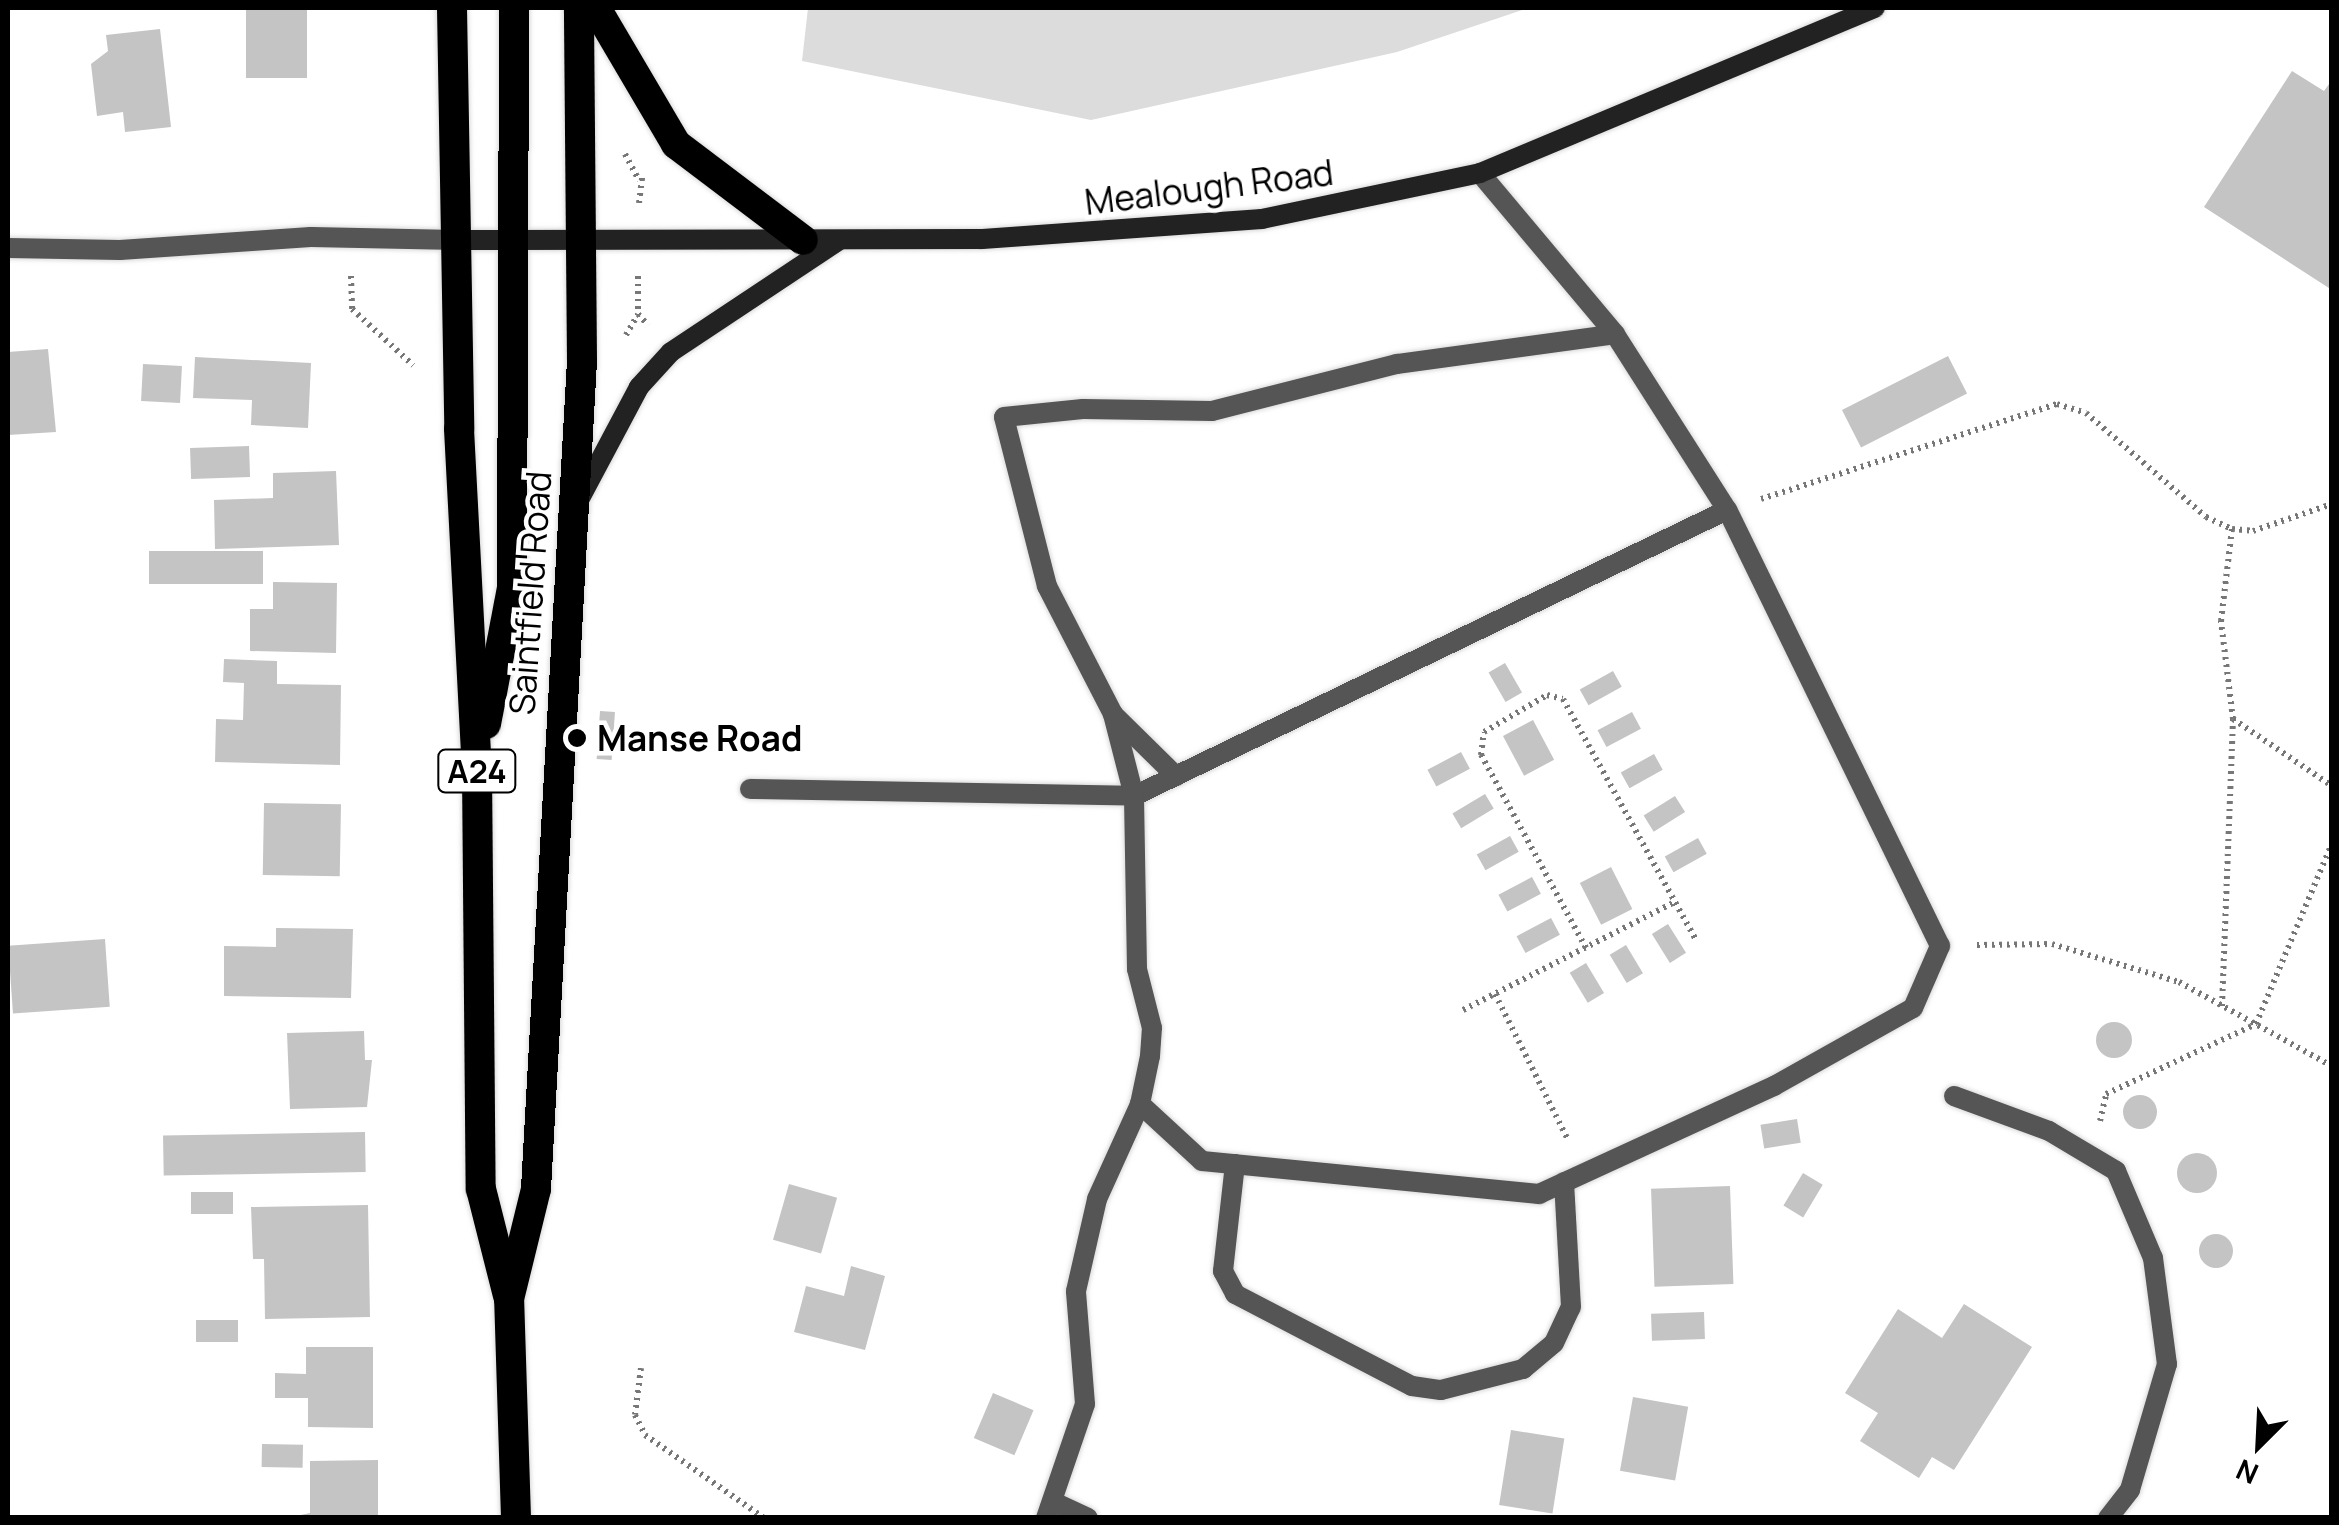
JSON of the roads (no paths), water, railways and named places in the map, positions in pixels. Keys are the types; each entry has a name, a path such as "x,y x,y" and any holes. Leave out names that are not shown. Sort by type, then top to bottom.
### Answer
{"highway":[{"name":"Saintfield Road","path":"452,8 476,771 482,1189 508,1299 516,1518"},
{"path":"476,771 512,588 514,8"},
{"name":"Saintfield Road","path":"508,1299 536,1189 572,512 582,241 579,8"},
{"path":"596,8 676,144 803,240"}],"street":[{"name":"Mealough Road","path":"515,240 840,240 1182,228 1334,207 1480,173 1875,8"},
{"path":"1140,1104 1202,1161 1538,1194 1774,1086 1913,1008 1940,946 1726,510 1615,334 1480,173"},
{"path":"8,248 120,250 311,237 515,240"},
{"path":"572,512 640,387 671,352 840,240"},
{"path":"1088,1518 1051,1510 1086,1404 1076,1291 1097,1199 1140,1104 1152,1028 1137,968 1134,796 1113,714 1047,586 1004,417 1083,410 1212,411 1397,364 1615,334"},
{"path":"750,789 1134,796 1726,510"},
{"path":"1113,714 1176,776"},
{"path":"1954,1096 2049,1132 2116,1171 2153,1258 2167,1364 2130,1490 2108,1518"},
{"path":"1235,1164 1223,1272 1235,1294 1412,1386 1441,1390 1524,1369 1554,1343 1570,1306 1564,1182"}],"place":[{"name":"Manse Road","path":"577,738"}]}
